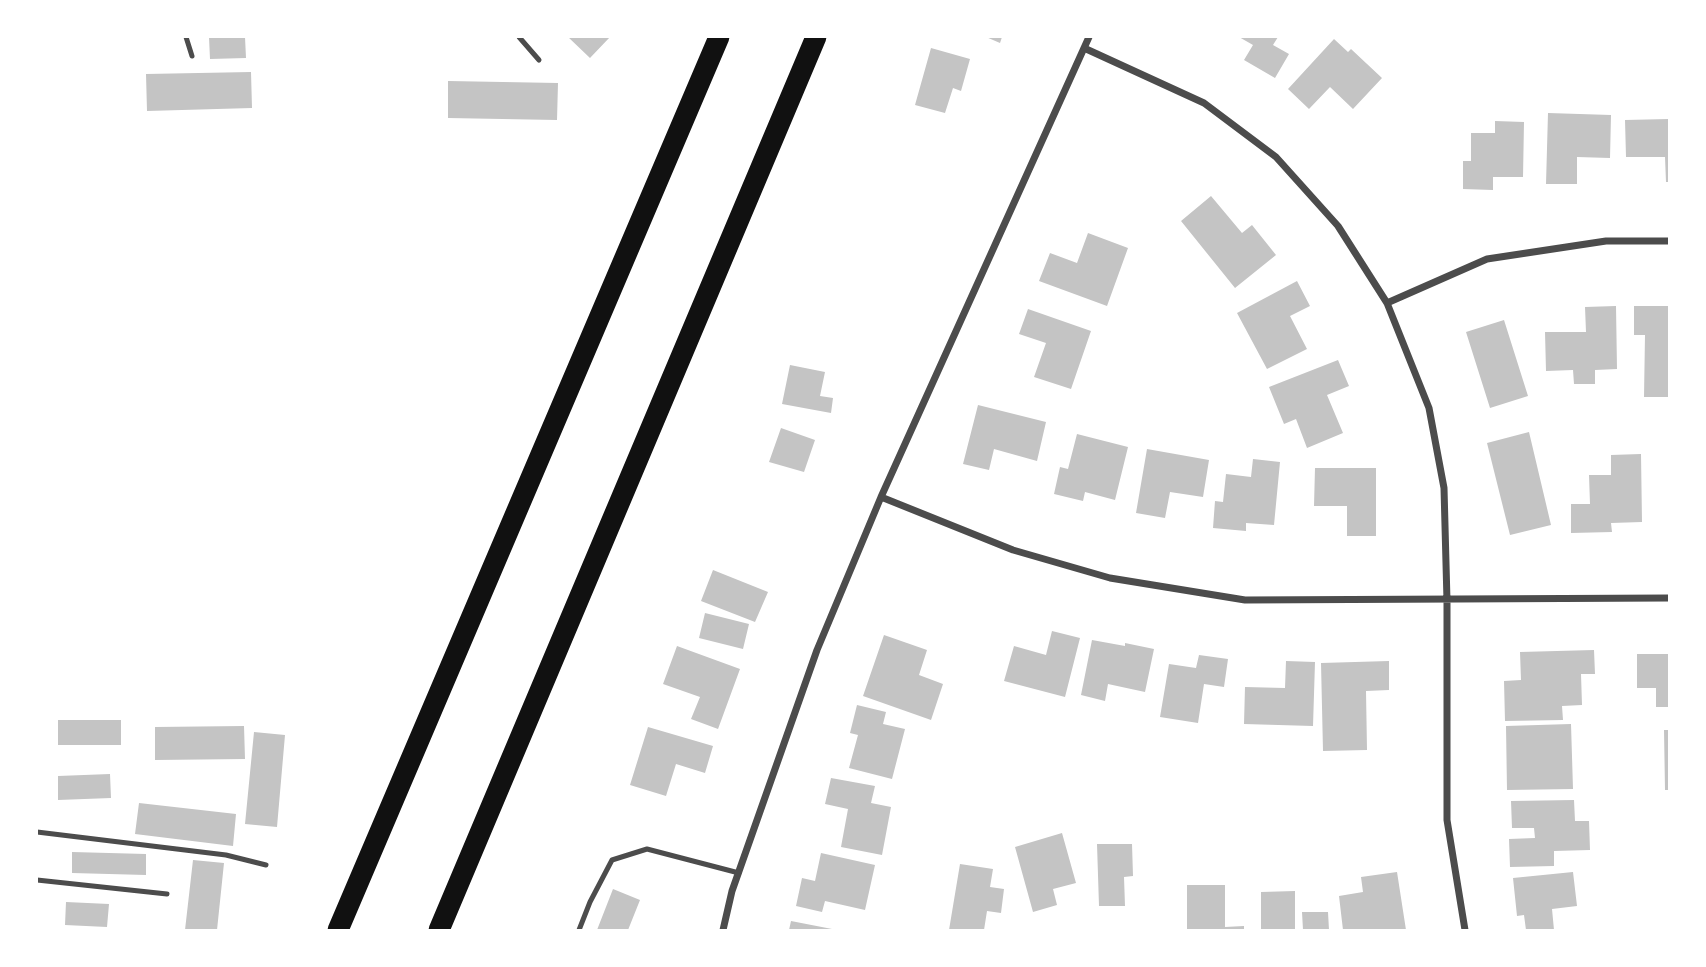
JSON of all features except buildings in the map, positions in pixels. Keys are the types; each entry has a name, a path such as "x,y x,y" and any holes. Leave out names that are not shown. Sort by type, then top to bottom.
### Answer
{"highway":[{"path":"338,930 719,37"},
{"path":"439,930 816,37"}],"street":[{"path":"723,930 739,873 817,650 881,497 1088,37"},
{"path":"1084,48 1204,103 1276,157 1338,226 1387,303 1429,408 1444,488 1447,820 1465,930"},
{"path":"1387,303 1487,259 1606,241 1669,241"},
{"path":"881,497 1013,550 1111,578 1245,600 1669,598"}],"lane":[{"path":"186,37 192,56"},
{"path":"519,37 539,60"},
{"path":"37,832 226,855 266,865"},
{"path":"579,930 612,860 647,849 739,873"},
{"path":"37,880 167,894"}]}
